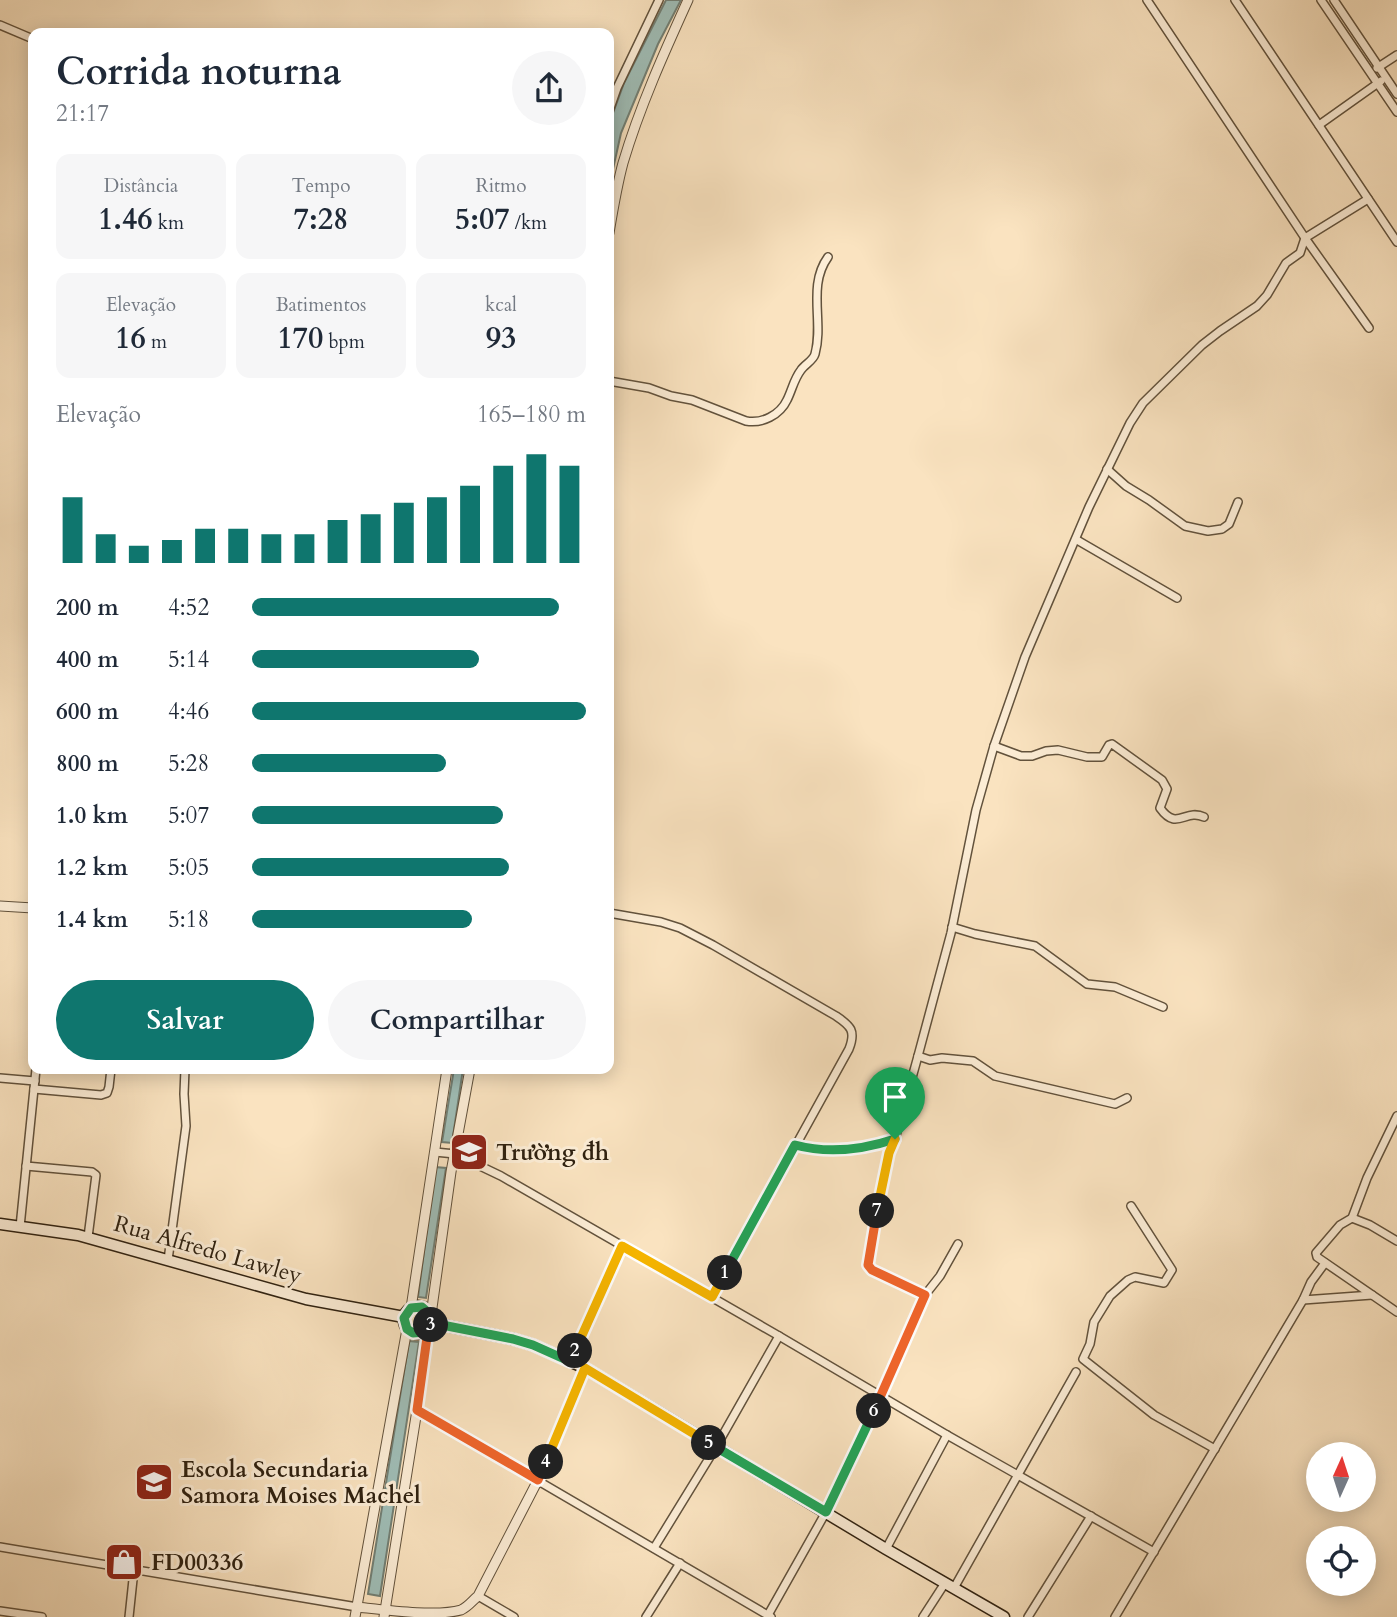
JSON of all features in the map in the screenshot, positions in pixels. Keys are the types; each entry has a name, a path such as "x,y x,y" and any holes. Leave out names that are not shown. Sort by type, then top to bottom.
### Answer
{"main road":[{"name":"Rua Alfredo Lawley","path":"0,1224 88,1237 306,1299 407,1318"},
{"path":"422,1307 430,1323 417,1334 407,1318 422,1307"},
{"path":"430,1323 513,1339 585,1368 1003,1617"}],"street":[{"path":"614,97 659,0"},
{"path":"614,207 622,166 634,130 652,80 688,0"},
{"path":"1147,0 1368,328"},
{"path":"1235,0 1397,242"},
{"path":"1321,0 1397,112"},
{"path":"1334,0 1397,94"},
{"path":"1331,14 1339,8"},
{"path":"0,25 28,37"},
{"path":"1371,72 1397,55"},
{"path":"1319,125 1386,78"},
{"path":"925,1295 872,1270 868,1265 889,1153 952,927 976,810 994,746 1025,657 1107,469 1136,412 1202,345 1257,306 1267,295 1286,263 1300,253 1305,238 1368,199"},
{"path":"614,382 692,400 746,421 754,422 773,415 781,410 801,369 815,355 818,286 823,265 828,257"},
{"path":"1107,469 1126,486 1185,526 1208,531 1222,529 1229,524 1238,502"},
{"path":"1077,540 1177,598"},
{"path":"994,746 1021,756 1058,750 1087,757 1101,757 1112,744 1163,780 1167,789 1160,808 1171,819 1194,814 1204,817"},
{"path":"0,906 28,908"},
{"path":"614,914 680,928 846,1023 852,1031 853,1040 849,1049 712,1297"},
{"path":"952,927 1035,946 1087,984 1115,987 1163,1007"},
{"path":"918,1056 930,1060 942,1058 974,1061 995,1076 1115,1104 1127,1098"},
{"path":"20,1227 36,1074"},
{"path":"0,1078 101,1095 107,1093 110,1074"},
{"path":"168,1260 186,1126 185,1074"},
{"path":"355,1617 446,1074"},
{"path":"384,1614 451,1172 469,1074"},
{"path":"1397,1116 1367,1178 1352,1218 1340,1225 1315,1253 1325,1263 1397,1312"},
{"path":"795,1145 810,1149 842,1150 871,1147 895,1139"},
{"path":"435,1152 455,1154 501,1176 1154,1552"},
{"path":"26,1166 92,1172 96,1175 88,1237"},
{"path":"1131,1206 1172,1270 1164,1283 1135,1277 1110,1296 1094,1322 1090,1344 1083,1359 1154,1415 1215,1449"},
{"path":"1352,1218 1397,1241"},
{"path":"417,1410 770,1616 826,1512 882,1396 925,1295 940,1276 958,1244"},
{"path":"571,1362 622,1246"},
{"path":"1115,1617 1303,1300 1311,1282 1325,1263"},
{"path":"1303,1300 1372,1295"},
{"path":"654,1548 716,1447 779,1336"},
{"path":"0,1547 357,1606 384,1614 429,1616 459,1611 478,1596 538,1480 585,1368"},
{"path":"923,1617 950,1585 1018,1475 1076,1372"},
{"path":"886,1549 947,1435"},
{"path":"1028,1617 1091,1516"},
{"path":"646,1617 680,1563"},
{"path":"130,1617 134,1570"},
{"path":"478,1596 514,1617"},
{"path":"0,1611 42,1617"}],"water":[{"path":"666,0 681,0 658,44 621,133 614,164 614,110 624,83"},
{"path":"453,1074 462,1074 452,1143 442,1142"},
{"path":"435,1167 446,1168 426,1298 418,1297"},
{"path":"409,1341 419,1342 380,1596 368,1594"}],"place":[{"name":"Trường đh","path":"469,1152"},
{"name":"Escola Secundaria Samora Moises Machel","path":"154,1482"},
{"name":"FD00336","path":"124,1562"}],"route":[{"path":"895,1139 871,1147 842,1150 810,1149 795,1145 712,1297 622,1246 571,1362 513,1339 432,1323 425,1332 413,1333 407,1329 404,1321 405,1314 411,1308 422,1307 429,1312 432,1319 432,1323 428,1330 417,1410 538,1480 585,1368 826,1512 882,1396 925,1295 872,1270 868,1265 889,1153 895,1139"}]}
